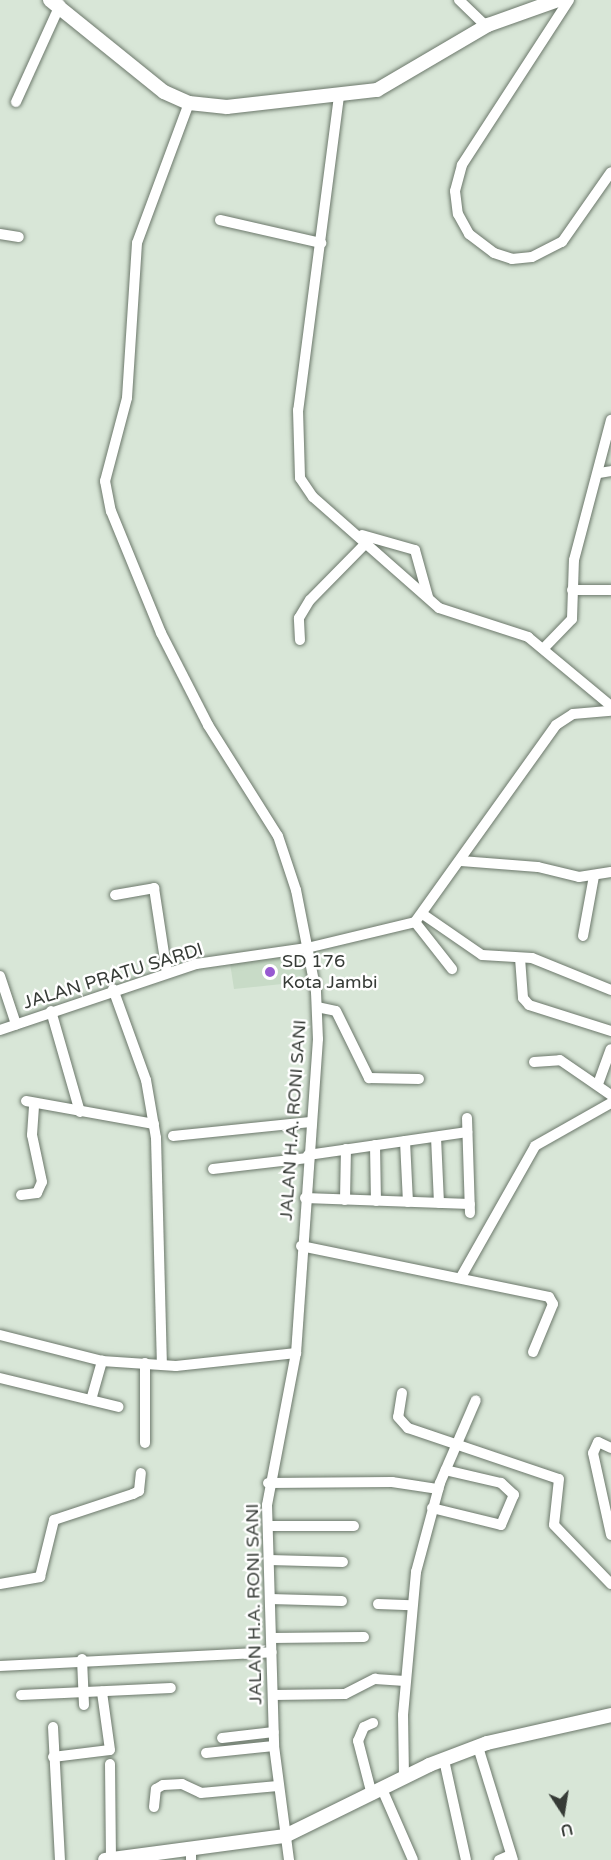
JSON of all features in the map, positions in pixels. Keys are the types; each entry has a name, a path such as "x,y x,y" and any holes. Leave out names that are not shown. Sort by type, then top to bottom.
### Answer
{"main road":[{"path":"55,3 164,92 189,103 227,107 339,96 393,84 486,26 558,0"},
{"path":"108,1860 191,1853 285,1836 404,1777 478,1747 611,1714"}],"street":[{"path":"459,0 486,26"},
{"path":"569,0 462,165 454,191 458,214 469,234 494,253 512,259 532,257 562,242 611,172"},
{"path":"16,102 55,3"},
{"path":"339,96 298,410 297,467 307,491 363,538 429,600 456,617 510,630 544,648 611,706"},
{"name":"JALAN H.A. RONI SANI","path":"189,103 137,243 127,398 110,454 106,488 162,633 208,725 278,836 307,948 316,1007 296,1353 268,1483 274,1746 289,1860"},
{"path":"220,220 321,243"},
{"path":"0,234 19,237"},
{"path":"544,648 569,627 577,548 611,420"},
{"path":"598,473 611,471"},
{"path":"363,538 415,549 429,600"},
{"path":"300,640 299,618 310,600 363,538"},
{"path":"572,590 611,590"},
{"path":"419,919 556,725 573,714 611,711"},
{"path":"461,861 594,876 611,872"},
{"path":"583,936 594,876"},
{"path":"115,896 153,887 167,973"},
{"path":"419,919 482,955 520,958 611,990"},
{"path":"419,919 452,969"},
{"name":"JALAN PRATU SARDI","path":"0,1030 113,989 167,973 307,948 419,919"},
{"path":"520,958 524,998 529,1005 611,1031"},
{"path":"0,976 16,1024"},
{"path":"113,989 146,1080 154,1124 162,1363"},
{"path":"316,1007 336,1011 369,1078 419,1079"},
{"path":"51,1011 80,1112"},
{"path":"598,1084 611,1049"},
{"path":"534,1062 560,1060 611,1095"},
{"path":"21,1195 37,1193 42,1182 32,1135 30,1102 154,1124"},
{"path":"461,1277 535,1146 611,1103"},
{"path":"305,1198 439,1203 470,1209 466,1118"},
{"path":"173,1136 310,1122"},
{"path":"213,1169 467,1132"},
{"path":"436,1137 439,1203"},
{"path":"405,1141 408,1202"},
{"path":"375,1145 376,1201"},
{"path":"345,1200 346,1149"},
{"path":"302,1246 461,1277 551,1298 533,1352"},
{"path":"0,1335 102,1361 210,1365 296,1353"},
{"path":"91,1400 102,1361"},
{"path":"145,1363 145,1443"},
{"path":"0,1378 119,1407"},
{"path":"402,1393 400,1423 461,1442 559,1479 554,1525 611,1584"},
{"path":"404,1777 405,1681 411,1605 438,1489 445,1470 461,1442 476,1400"},
{"path":"611,1448 598,1442 593,1453 611,1535"},
{"path":"432,1508 501,1525 512,1503 513,1490 501,1483 445,1470"},
{"path":"0,1584 40,1576 54,1520 139,1491 141,1473"},
{"path":"268,1483 392,1482 438,1489"},
{"path":"268,1526 354,1527"},
{"path":"269,1560 342,1562"},
{"path":"270,1599 342,1601"},
{"path":"378,1604 411,1605"},
{"path":"271,1638 364,1637"},
{"path":"0,1666 82,1659 272,1652"},
{"path":"82,1659 84,1705"},
{"path":"273,1695 345,1694 375,1679 405,1681"},
{"path":"21,1695 171,1688"},
{"path":"53,1757 110,1750 109,1719 102,1692"},
{"path":"374,1724 364,1727 358,1741 377,1792 413,1860"},
{"path":"52,1727 60,1860"},
{"path":"222,1738 274,1732"},
{"path":"206,1754 274,1746"},
{"path":"478,1747 512,1858 499,1860"},
{"path":"444,1760 466,1860"},
{"path":"108,1860 110,1764"},
{"path":"154,1807 156,1789 163,1785 182,1784 201,1793 278,1786"}],"shaded area":[{"name":"SD 176 Kota Jambi","path":"298,950 306,955 310,981 234,989 230,963"}],"place":[{"name":"SD 176 Kota Jambi","path":"270,972"}]}
